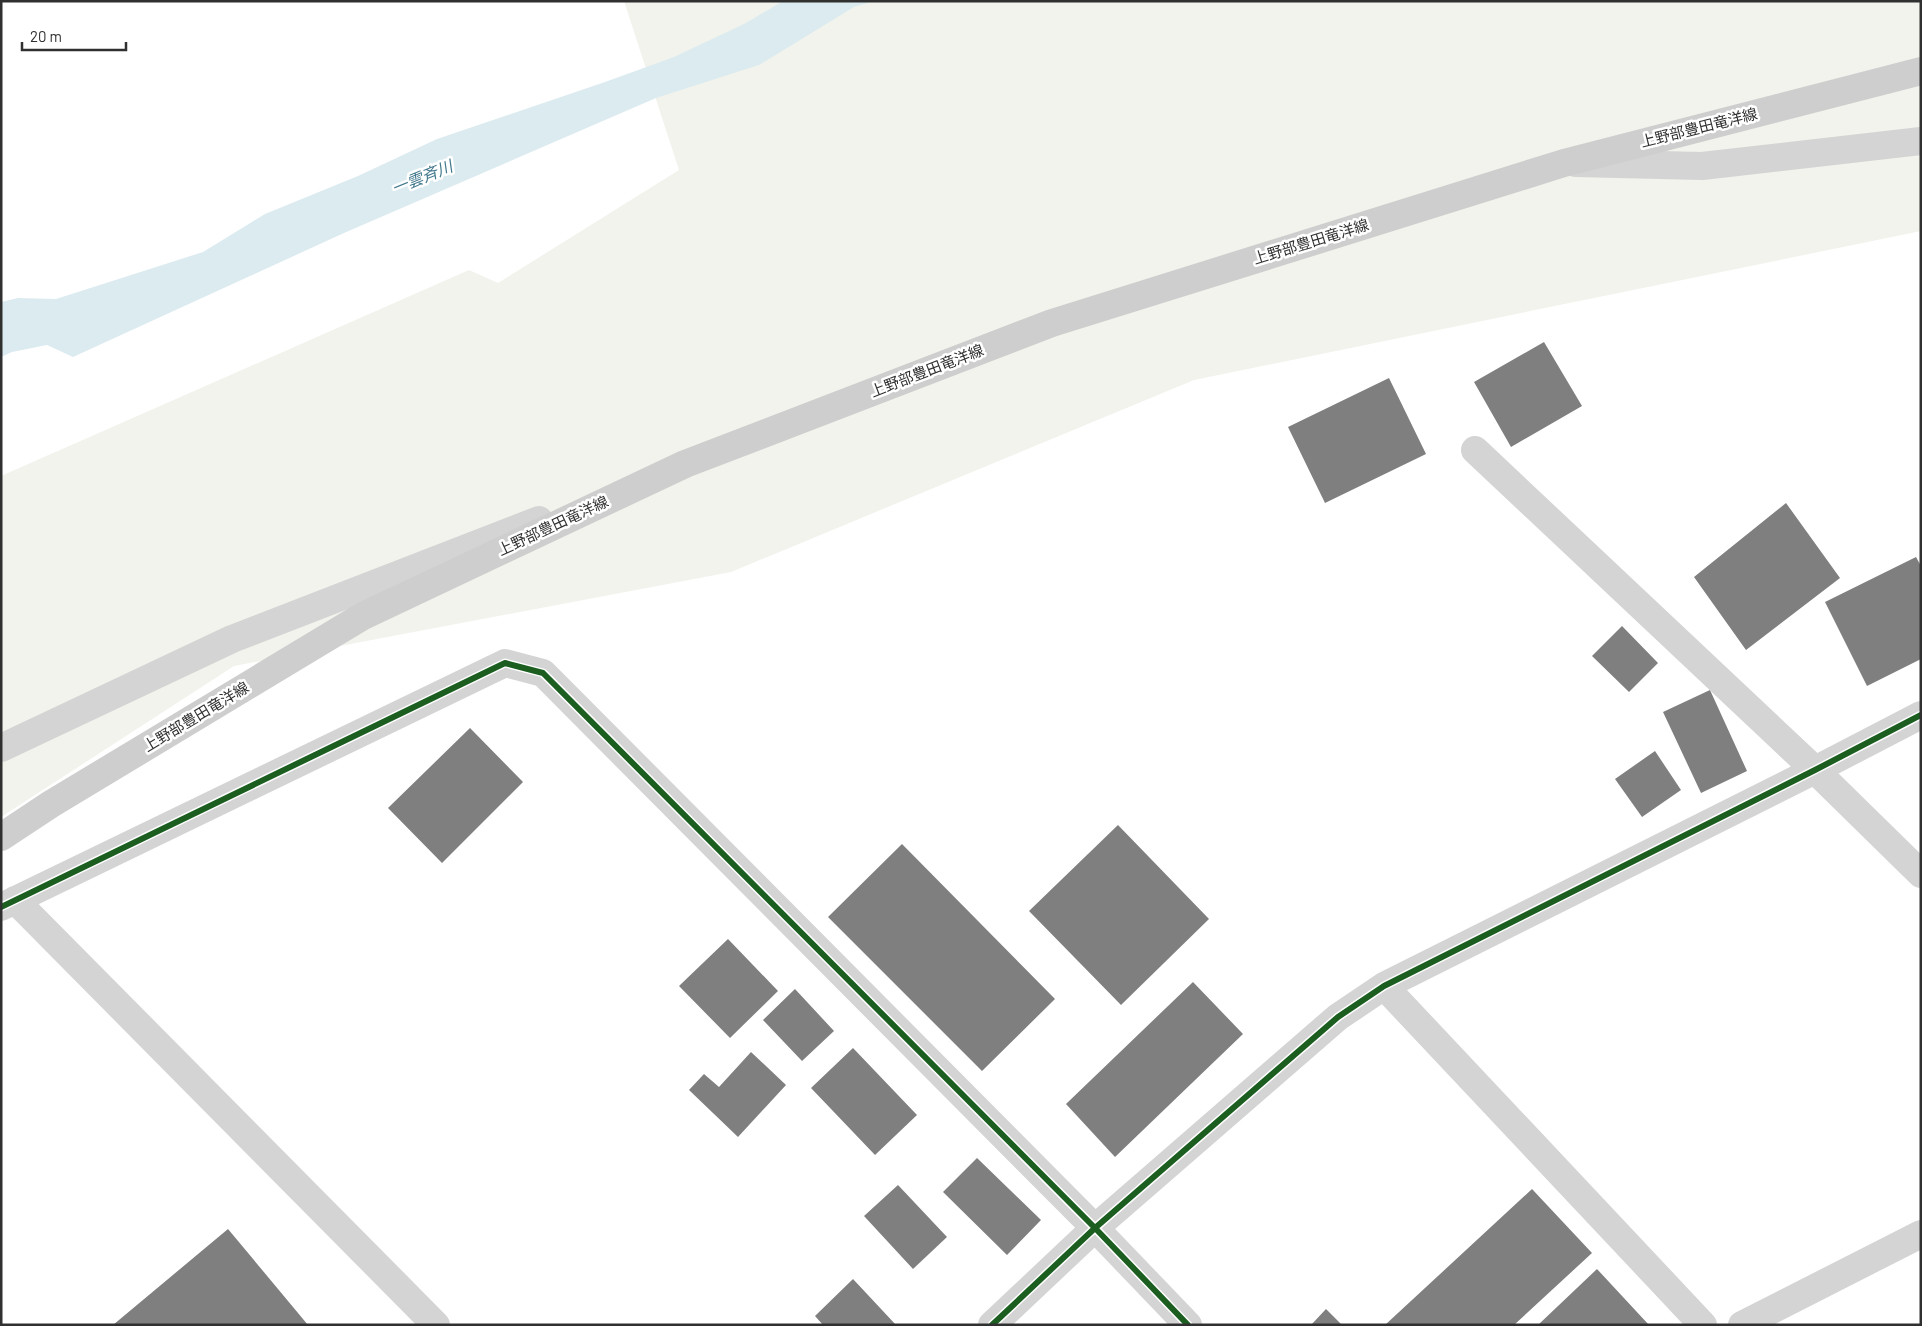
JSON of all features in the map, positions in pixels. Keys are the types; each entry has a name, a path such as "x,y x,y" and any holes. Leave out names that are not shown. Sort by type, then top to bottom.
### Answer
{"main road":[{"name":"上野部豊田竜洋線","path":"1,837 51,804 363,616 685,464 1052,324 1564,163 1921,71"}],"street":[{"path":"1564,163 1702,166 1921,141"},
{"path":"1475,450 1815,770 1921,874"},
{"path":"1,748 232,639 685,464"},
{"path":"436,1325 8,904 505,663 543,673 1095,1228 1188,1325"},
{"path":"992,1325 1095,1228 1338,1017 1384,986 1921,715"},
{"path":"1384,986 1703,1325"},
{"path":"1742,1325 1921,1234"}],"shaded area":[{"path":"624,1 1921,1 1921,231 1194,380 731,572 234,666 1,817 1,476 469,270 498,283 679,170"}],"water":[{"name":"一雲斉川","path":"783,1 874,1 854,7 759,65 656,98 344,233 73,357 47,345 12,352 1,357 1,302 18,298 56,299 203,252 265,214 358,176 437,139 674,57 744,24"}],"building":[{"path":"1544,342 1582,406 1511,447 1474,382"},
{"path":"1389,378 1426,454 1325,503 1288,427"},
{"path":"1786,503 1840,578 1746,650 1694,577"},
{"path":"1916,557 1921,566 1921,659 1867,686 1825,602"},
{"path":"1622,626 1658,663 1629,692 1592,656"},
{"path":"1710,690 1747,771 1701,793 1663,712"},
{"path":"470,728 523,782 442,863 388,808"},
{"path":"1655,751 1681,790 1642,817 1615,779"},
{"path":"1118,825 1209,919 1121,1005 1029,911"},
{"path":"902,844 1055,999 982,1071 828,917"},
{"path":"728,939 778,991 730,1038 679,986"},
{"path":"1193,982 1243,1034 1115,1157 1066,1104"},
{"path":"795,989 834,1031 802,1061 763,1020"},
{"path":"853,1048 917,1115 875,1155 811,1088"},
{"path":"751,1052 786,1085 738,1137 689,1090 704,1074 719,1087"},
{"path":"977,1158 1041,1220 1007,1255 943,1192"},
{"path":"898,1185 947,1237 913,1269 864,1216"},
{"path":"1532,1189 1592,1253 1514,1325 1385,1325"},
{"path":"228,1229 308,1325 113,1325"},
{"path":"1597,1269 1649,1325 1538,1325"},
{"path":"853,1279 896,1325 823,1325 815,1316"},
{"path":"1326,1309 1342,1325 1311,1325"}],"cycle path":[{"path":"1,907 505,663 543,673 1095,1228 1188,1325"},
{"path":"992,1325 1095,1228 1338,1017 1384,986 1921,715"}]}
